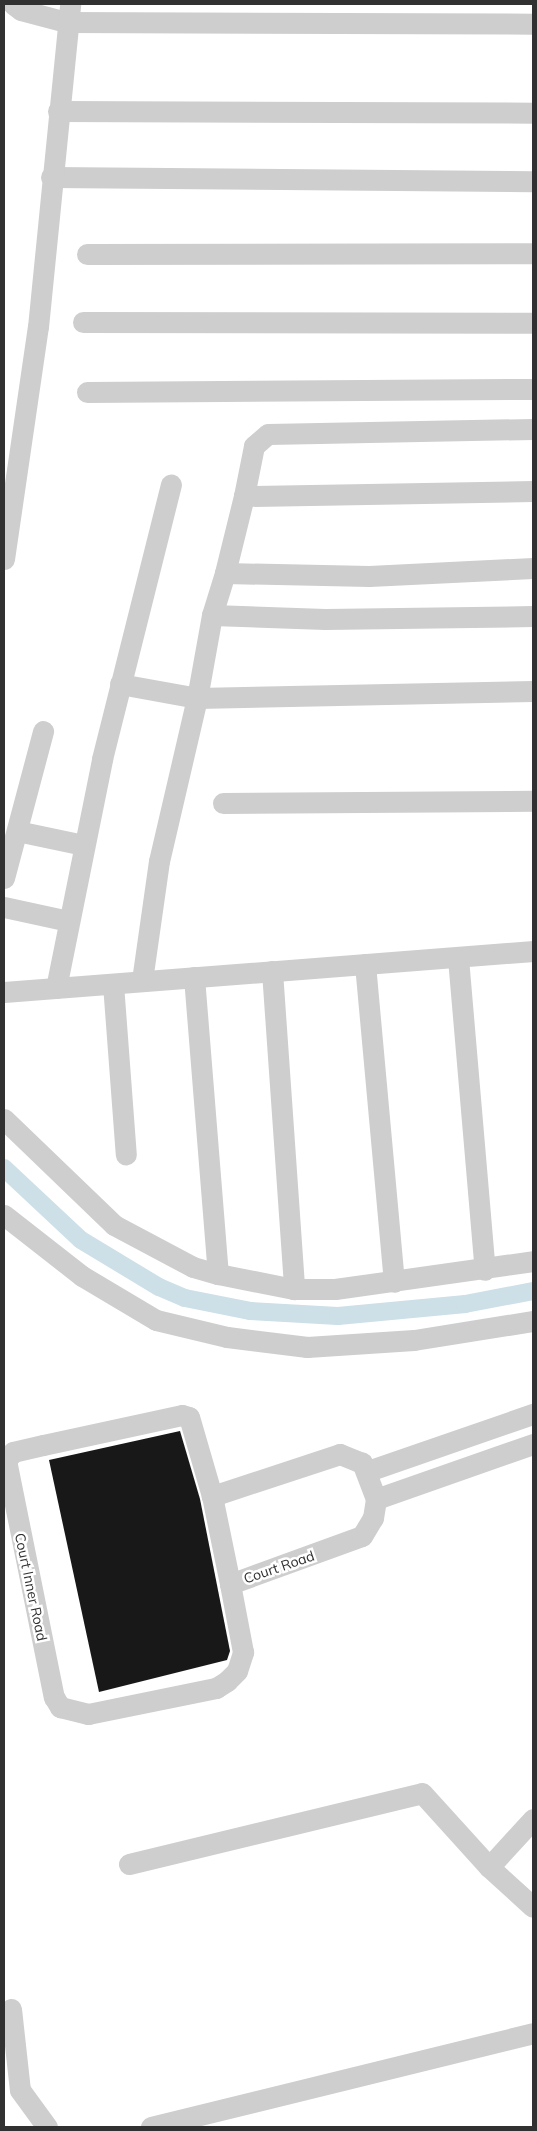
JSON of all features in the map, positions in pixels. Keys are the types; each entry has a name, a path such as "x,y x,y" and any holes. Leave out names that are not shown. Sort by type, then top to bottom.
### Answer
{"street":[{"path":"13,4 21,10 68,13 533,24"},
{"path":"4,559 38,327 68,13"},
{"path":"58,111 533,113"},
{"path":"51,177 533,181"},
{"path":"87,254 533,253"},
{"path":"83,322 533,323"},
{"path":"87,392 533,389"},
{"path":"142,982 158,861 197,698 212,615 244,496 254,446 268,434 533,429"},
{"path":"56,988 84,845 120,684 171,485"},
{"path":"244,496 533,491"},
{"path":"224,573 369,576 533,568"},
{"path":"212,615 325,619 533,616"},
{"path":"120,684 197,698 533,691"},
{"path":"4,878 43,732"},
{"path":"223,803 533,801"},
{"path":"17,830 84,845"},
{"path":"4,907 69,921"},
{"path":"4,992 533,951"},
{"path":"458,958 485,1270"},
{"path":"365,964 394,1282"},
{"path":"272,971 294,1289"},
{"path":"194,977 218,1274"},
{"path":"113,984 126,1155"},
{"path":"4,1119 114,1225 193,1267 218,1274 294,1289 394,1282 485,1270 533,1261"},
{"path":"4,1215 82,1276 156,1320 227,1337 306,1347 414,1340 533,1321"},
{"path":"368,1471 533,1414"},
{"name":"Court Inner Road","path":"212,1496 189,1417 182,1415 36,1446 13,1452 6,1460 54,1697 60,1707 88,1714 216,1688 227,1681 237,1671 243,1652 230,1584"},
{"path":"212,1496 340,1454 354,1456 368,1471 376,1499 533,1444"},
{"name":"Court Road","path":"212,1496 230,1584 362,1536 373,1518 376,1499"},
{"path":"130,1864 422,1792 489,1867 533,1907"},
{"path":"489,1867 533,1819"},
{"path":"11,2009 20,2090 37,2120 47,2127"},
{"path":"152,2127 533,2033"}],"building":[{"path":"180,1431 200,1499 230,1651 227,1660 99,1692 49,1460"}],"waterway":[{"path":"4,1168 81,1240 159,1287 185,1298 250,1311 338,1316 465,1304 533,1291"}]}
